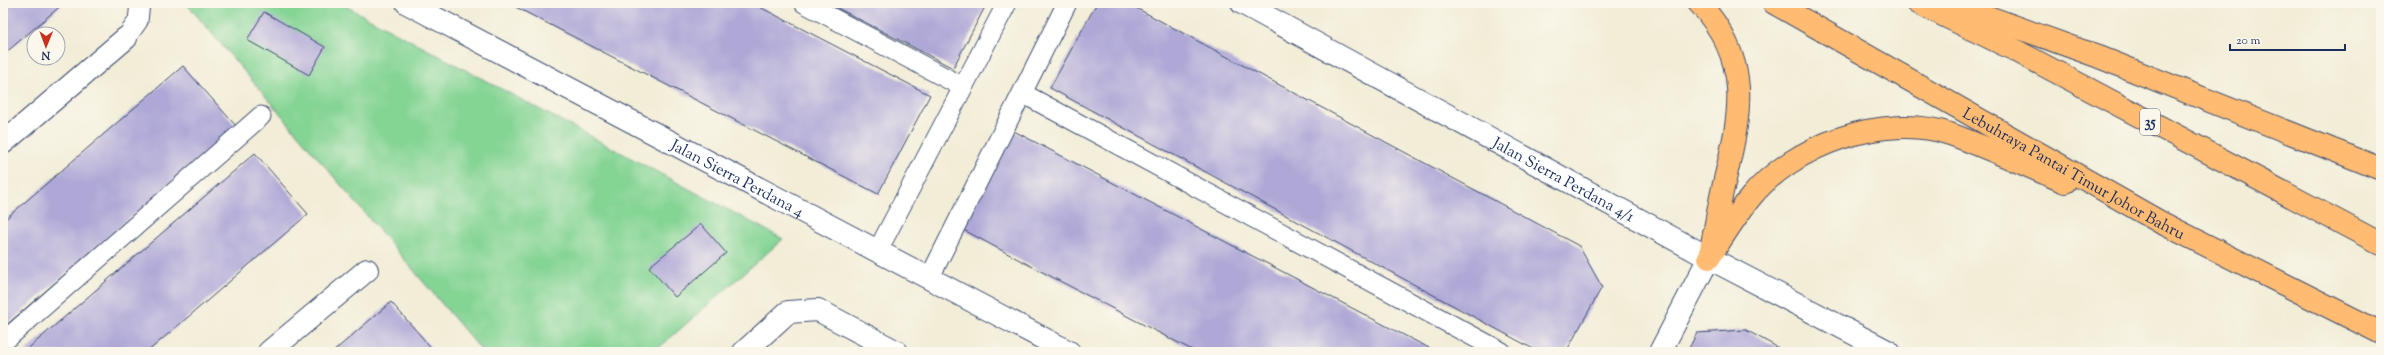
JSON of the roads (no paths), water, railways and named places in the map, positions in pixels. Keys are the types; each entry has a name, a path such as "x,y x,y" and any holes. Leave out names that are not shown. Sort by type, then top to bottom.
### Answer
{"highway":[{"path":"1699,3 1725,39 1735,66 1739,96 1738,120 1709,258"},
{"name":"Lebuhraya Pantai Timur Johor Bahru","path":"1774,3 2160,222 2381,333"},
{"name":"35","path":"1918,3 2011,48 2381,244"},
{"path":"1950,3 2099,58 2381,169"},
{"path":"1709,258 1750,198 1777,171 1810,150 1849,135 1890,128 1920,129 1949,134 2160,222"}],"street":[{"name":"Jalan Sierra Perdana 4","path":"407,3 877,252 930,277 1070,352"},
{"name":"Jalan Sierra Perdana 4/1","path":"1242,3 1709,258 1889,352"},
{"path":"3,143 126,38"},
{"path":"1660,352 1709,258"},
{"path":"269,352 367,270"},
{"path":"744,352 788,312 818,310 897,352"}],"lane":[{"path":"126,38 138,21 140,3"},
{"path":"804,3 963,87"},
{"path":"877,252 1007,3"},
{"path":"930,277 1068,3"},
{"path":"1022,93 1502,352"},
{"path":"3,342 261,116"}]}
